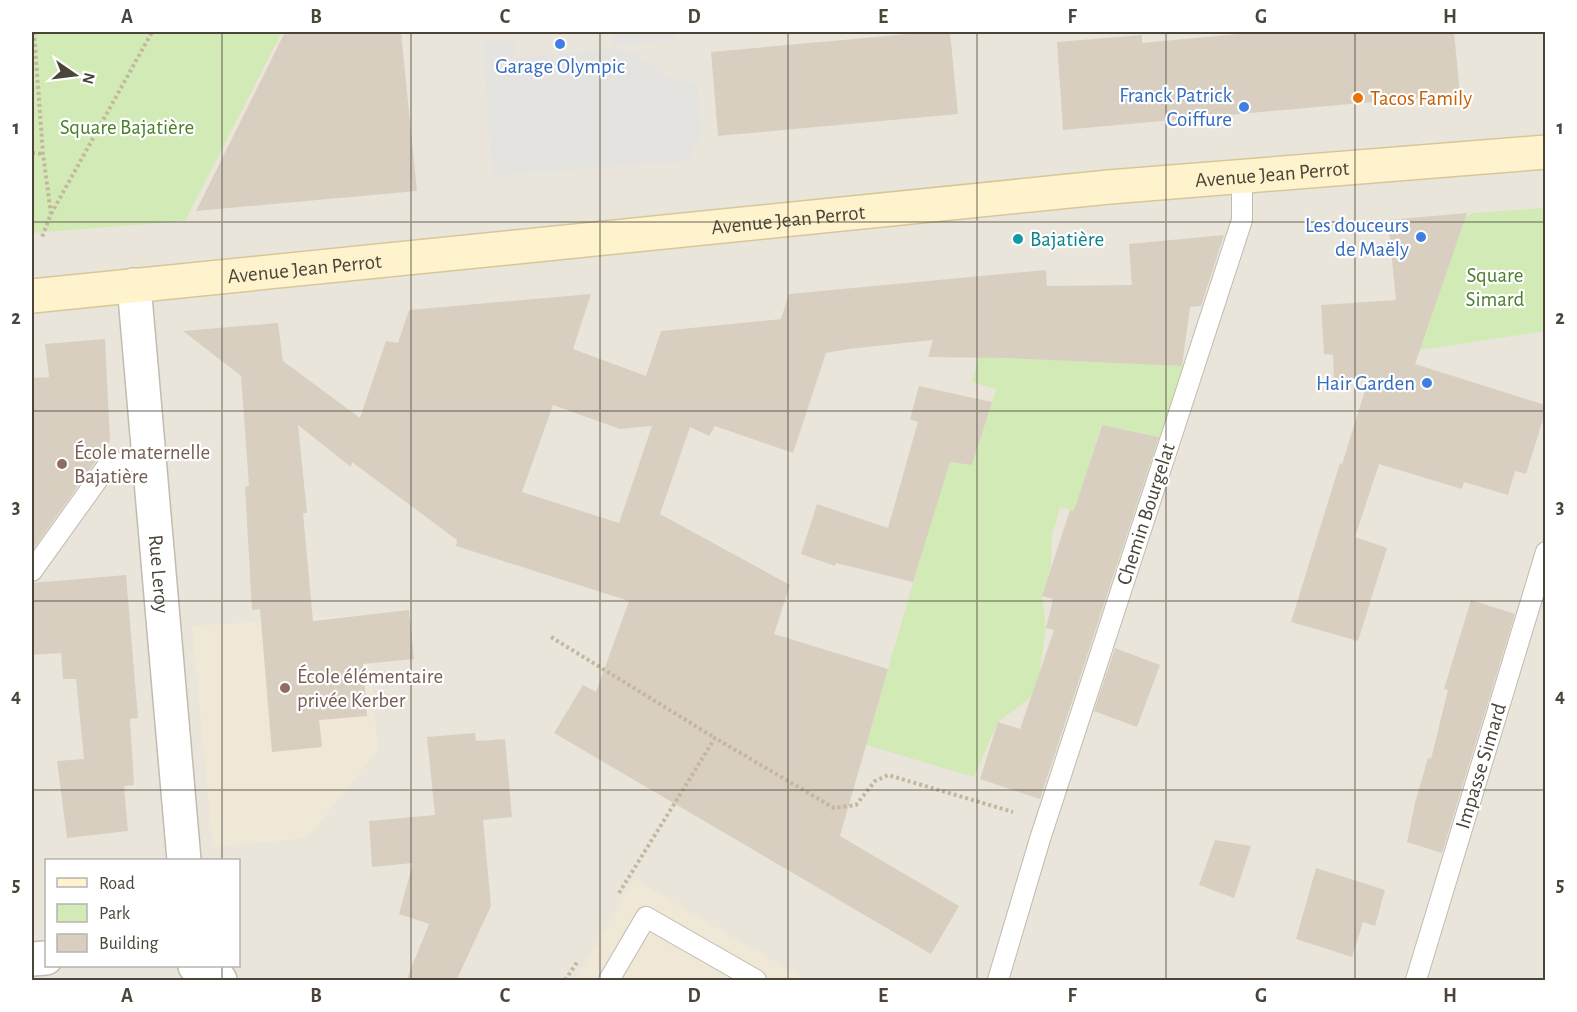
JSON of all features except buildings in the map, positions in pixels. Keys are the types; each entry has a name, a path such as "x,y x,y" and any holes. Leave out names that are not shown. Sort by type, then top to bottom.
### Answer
{"main road":[{"name":"Avenue Jean Perrot","path":"32,296 1242,175 1545,152"}],"street":[{"name":"Rue Leroy","path":"134,285 184,859"},
{"path":"196,967 220,981"}],"lane":[{"name":"Chemin Bourgelat","path":"998,981 1036,851 1242,220 1242,175"},
{"path":"32,571 108,465 149,458"},
{"name":"Impasse Simard","path":"1416,981 1545,552"},
{"path":"609,981 646,917 756,981"}],"path":[{"path":"34,32 43,154 51,214"},
{"path":"42,237 51,214 152,32"},
{"path":"32,153 43,154"},
{"path":"551,637 834,808 856,805 874,781 888,775 1015,813"},
{"path":"618,894 715,738"},
{"path":"566,981 583,952"}],"shaded area":[{"path":"32,32 1545,32 1545,980 32,980"},
{"path":"612,32 674,32 675,40 613,45"},
{"path":"515,39 517,58 608,49 635,53 670,79 697,82 702,135 687,161 492,176 483,42"},
{"name":"École élémentaire privée Kerber","path":"366,615 378,750 307,838 213,847 192,626"},
{"path":"635,879 805,980 575,980"}],"green space":[{"name":"Square Bajatière","path":"32,32 282,32 185,221 32,233"},
{"name":"Square Simard","path":"1545,208 1545,331 1420,350 1465,217 1473,213"},
{"path":"979,357 1184,366 1161,437 1101,425 1075,511 1060,507 1052,536 1051,567 1042,596 1046,628 1039,674 1032,696 998,722 974,777 866,745 948,462 972,465 996,389 972,382"}],"place":[{"name":"Garage Olympic","path":"560,44"},
{"name":"Tacos Family","path":"1358,98"},
{"name":"Franck Patrick Coiffure","path":"1244,107"},
{"name":"Les douceurs de Maëly","path":"1421,237"},
{"name":"Bajatière","path":"1018,239"},
{"name":"Hair Garden","path":"1427,383"},
{"name":"École maternelle Bajatière","path":"62,464"},
{"name":"École élémentaire privée Kerber","path":"285,688"}]}
